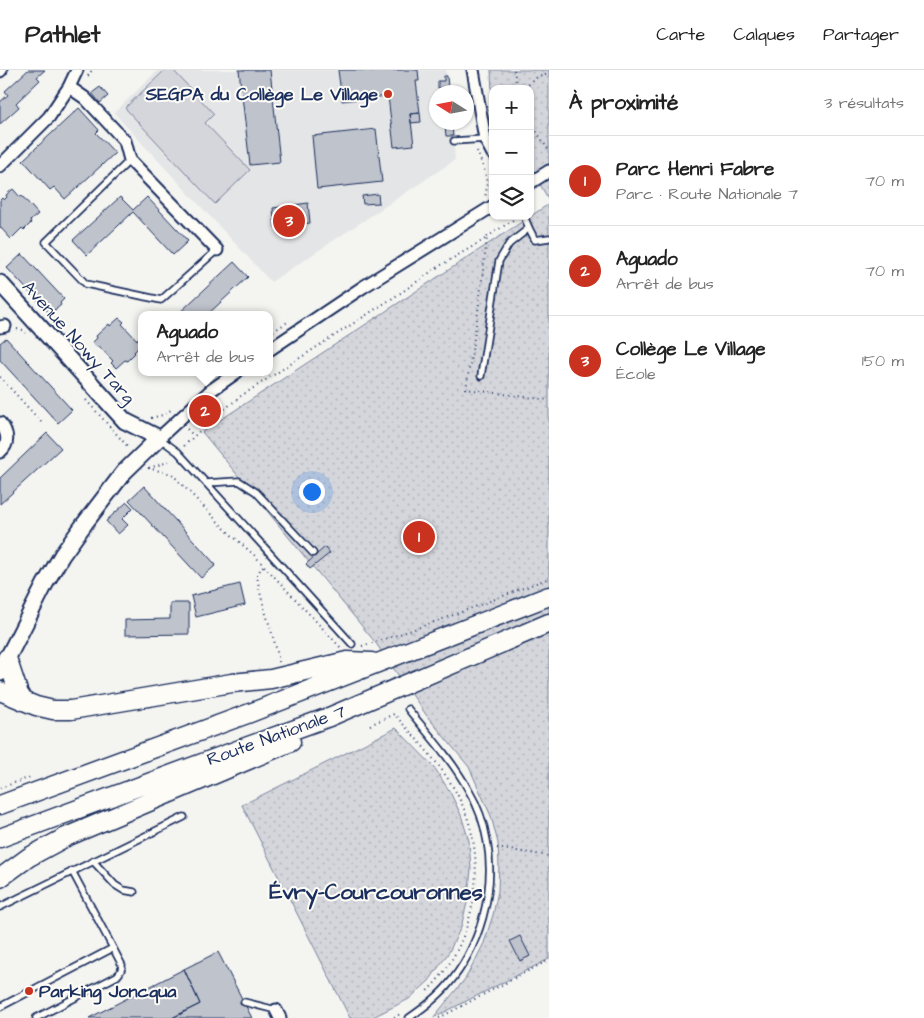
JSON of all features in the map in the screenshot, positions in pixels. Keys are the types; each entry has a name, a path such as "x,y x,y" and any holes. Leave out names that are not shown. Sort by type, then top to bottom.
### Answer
{"main road":[{"name":"Route Nationale 7","path":"0,805 250,714 549,596"},
{"name":"Route Nationale 7","path":"0,838 329,717 549,624"},
{"path":"0,691 36,706 71,710 232,682 271,678 347,661 380,662"},
{"path":"2,665 23,700"},
{"path":"0,878 29,857 66,837 312,733 329,717"}],"street":[{"path":"0,166 49,118 69,87 77,70"},
{"path":"472,70 485,139 489,146"},
{"path":"69,87 85,98 126,141 130,160 217,250"},
{"path":"534,180 549,171"},
{"path":"273,347 489,209"},
{"name":"Avenue Nowy Targ","path":"0,283 124,420 159,438"},
{"path":"2,665 62,555 124,472 143,463 159,438 210,391 231,376"},
{"path":"0,423 6,432 7,442 0,452"}],"lane":[{"path":"454,140 485,139"},
{"path":"130,160 46,242 86,284 161,300 217,250"},
{"path":"526,220 534,240 549,238"},
{"path":"482,376 499,261 509,244 529,228"},
{"path":"159,438 178,452 352,644"},
{"path":"206,484 239,482 256,492 313,553"},
{"path":"408,709 458,770 470,792 481,816 488,846 490,867 488,895 472,947 460,969 446,987 409,1018"},
{"path":"0,906 184,816"},
{"path":"93,861 115,885 123,890 134,892"},
{"path":"36,1018 116,976 121,971 122,965 72,871"},
{"path":"95,930 101,927"},
{"path":"0,1007 113,948"},
{"path":"244,1002 278,1014"}],"path":[{"path":"514,70 517,85"},
{"path":"528,85 535,78 549,74"},
{"path":"534,128 549,151"},
{"path":"473,139 486,173 488,185 485,196"},
{"path":"273,375 512,220"},
{"path":"487,238 466,389 549,400"},
{"path":"273,332 293,319"},
{"path":"3,327 23,330 28,336"},
{"path":"143,463 168,462 194,436 240,396 271,376"},
{"path":"0,377 43,424"},
{"path":"85,398 143,463 172,474 254,556 341,648"},
{"path":"146,417 152,418 163,415 171,409 194,436"},
{"path":"263,566 257,574 258,586 276,645 281,669"},
{"path":"370,725 394,714 436,761 450,783 462,803 472,838 476,872 469,920 450,964 424,995"},
{"path":"488,846 549,856"},
{"path":"439,1018 549,960"},
{"path":"394,1018 405,1010"},
{"path":"181,1014 184,1018"}],"shaded area":[{"path":"158,70 446,70 448,85 429,85 429,130 453,130 455,160 271,282 114,113"},
{"path":"165,70 173,70 214,114 205,123 250,170 215,204 125,108"},
{"path":"491,70 549,70 549,200 534,174 534,85 492,85"},
{"path":"549,204 549,959 433,1018 465,979 484,943 493,915 498,891 499,865 498,843 491,816 469,767 427,716 375,642 202,432 525,220 534,220 534,214"},
{"path":"396,728 434,767 450,792 461,815 469,841 471,869 468,899 461,927 449,952 429,981 409,999 371,1018 350,1018 242,805"}],"building":[{"path":"28,70 45,70 37,77 40,80 16,103 19,107 0,124 0,102 8,95 5,91"},
{"path":"239,70 270,70 280,162 250,165"},
{"path":"338,70 418,70 419,81 416,81 420,113 410,114 414,145 394,147 388,96 342,101"},
{"path":"444,76 447,76 448,85 438,85 438,81 444,81"},
{"path":"100,87 108,96 100,103 92,93"},
{"path":"79,108 99,130 96,133 115,153 65,199 54,187 50,190 23,160"},
{"path":"420,113 421,122 411,123 410,114"},
{"path":"376,129 382,182 317,189 312,136"},
{"path":"445,130 452,130 453,136 446,136"},
{"path":"13,189 38,214 24,230 22,228 11,239 0,227 0,200 2,198 4,200 7,197 6,195"},
{"path":"378,194 379,203 363,204 362,196"},
{"path":"120,197 133,210 147,197 188,241 173,255 133,212 87,255 73,240"},
{"path":"308,203 310,223 275,227 273,208"},
{"path":"22,254 64,299 55,310 49,313 7,268"},
{"path":"234,262 248,277 211,311 181,311"},
{"path":"119,318 137,340 138,338 138,348 135,353 116,368 111,363 113,361 99,346 97,348 92,343 97,338 96,336 109,324 110,326"},
{"path":"6,338 72,410 58,423 0,360 0,343"},
{"path":"47,433 61,448 0,504 0,478"},
{"path":"144,486 216,565 201,578 129,500"},
{"path":"127,502 133,508 122,519 128,525 118,534 106,521"},
{"path":"325,547 330,553 310,569 306,564"},
{"path":"240,584 245,605 196,617 191,596"},
{"path":"170,603 189,603 189,634 125,635 125,620 170,619"},
{"path":"520,936 530,956 520,961 510,941"},
{"path":"218,952 252,1018 172,1018 200,1004 184,969"},
{"path":"184,969 200,1004 172,1018 89,1018"}],"place":[{"name":"SEGPA du Collège Le Village","path":"388,94"},
{"name":"Collège Le Village","path":"289,221"},
{"name":"Aguado","path":"205,411"},
{"name":"Parc Henri Fabre","path":"419,537"},
{"name":"Parking Joncqua","path":"29,991"}],"district":[{"name":"Évry-Courcouronnes","path":"376,891"}]}
